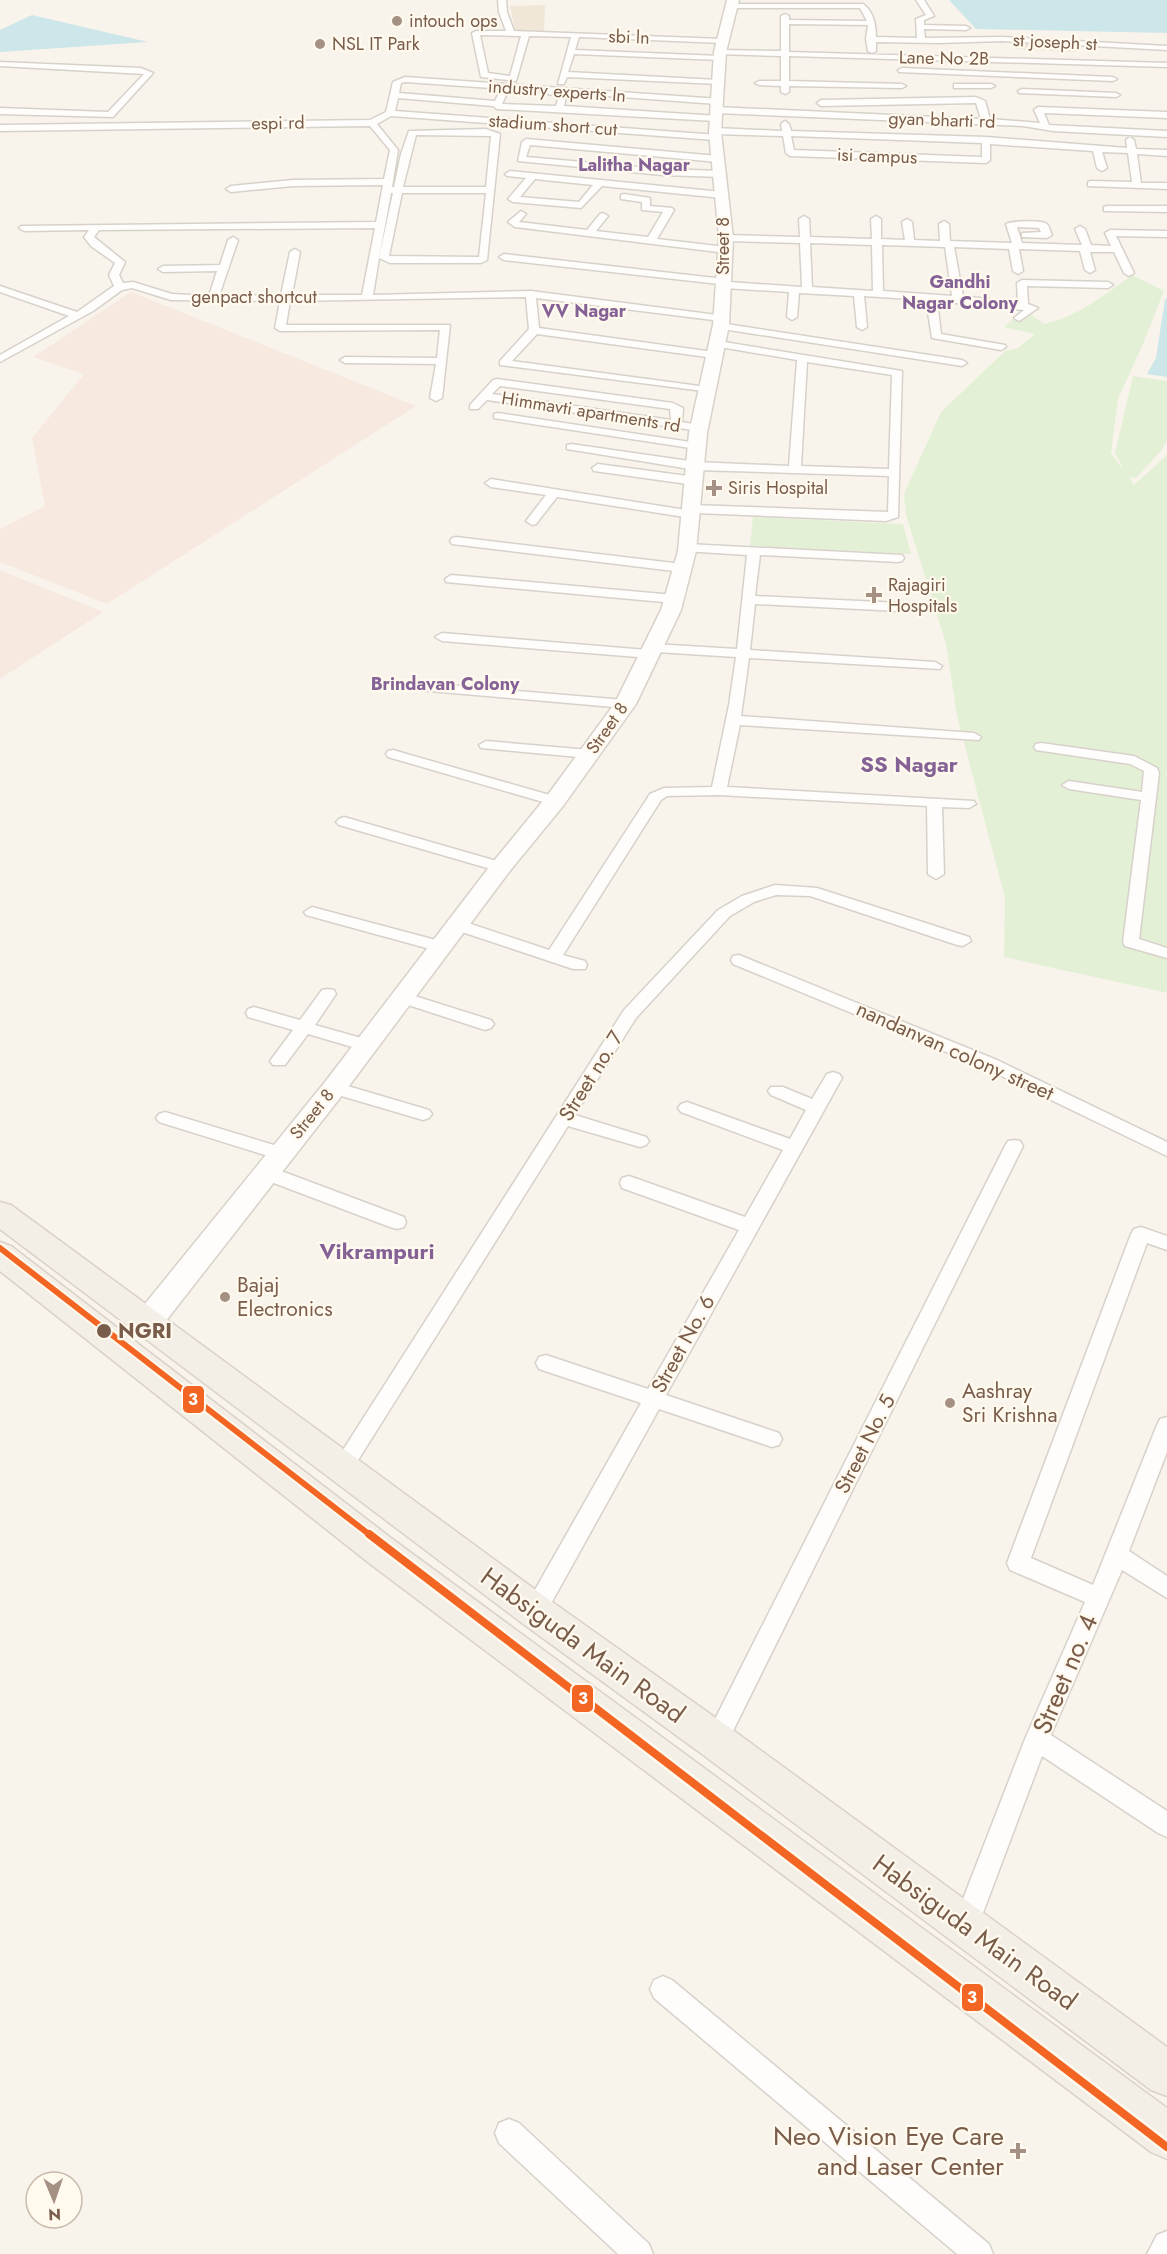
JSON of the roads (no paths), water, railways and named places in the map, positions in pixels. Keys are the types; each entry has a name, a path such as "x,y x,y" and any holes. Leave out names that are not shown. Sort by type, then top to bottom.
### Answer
{"main road":[{"name":"Habsiguda Main Road","path":"0,1213 535,1611 716,1741 1167,2074"},
{"name":"Habsiguda Main Road","path":"0,1254 382,1552 1167,2136"}],"street":[{"path":"502,0 503,12 510,32"},
{"path":"920,0 930,16 920,19 921,41"},
{"path":"733,9 858,3 863,6 872,23 870,39 872,56"},
{"name":"Street 8","path":"147,1323 334,1088 501,867 555,801 625,704 652,651 674,598 684,558 707,390 719,336 726,244 716,113 721,50 733,9"},
{"path":"784,92 785,19 872,23"},
{"path":"920,27 966,28"},
{"path":"510,82 484,75 475,33 576,35 563,78 602,76 656,79 716,113 787,134 986,140 1097,150 1167,153"},
{"path":"494,105 510,82 526,33"},
{"name":"sbi ln","path":"576,35 721,50"},
{"name":"st joseph st","path":"870,39 921,41 1065,38 1167,48"},
{"path":"572,52 662,56 721,50"},
{"name":"Lane No 2B","path":"721,50 784,54 824,52 842,59 872,56 1167,65"},
{"path":"602,76 609,53"},
{"path":"656,79 662,56"},
{"path":"897,137 895,118 902,86 902,57"},
{"path":"1111,62 1120,114"},
{"path":"0,64 148,71 149,73 110,115 0,111"},
{"path":"902,70 1113,79"},
{"path":"953,73 957,89 997,86"},
{"name":"industry experts ln","path":"394,95 398,81 405,79 510,82 716,113"},
{"path":"784,92 843,81 902,86"},
{"path":"759,83 784,92 794,101"},
{"path":"481,120 505,91 561,92 564,94 558,126"},
{"path":"562,109 570,92"},
{"path":"1022,92 1116,95"},
{"path":"367,297 394,150 372,123 390,113 394,95 562,109 716,113"},
{"path":"806,102 976,100 981,101 986,122"},
{"path":"1046,127 1038,110 1167,115"},
{"name":"stadium short cut","path":"390,113 558,126 716,113"},
{"name":"gyan bharti rd","path":"716,113 783,113 1023,123 1046,127 1167,134"},
{"name":"isi campus","path":"783,113 790,153 986,160 986,140"},
{"path":"80,127 89,115"},
{"name":"espi rd","path":"0,128 372,123"},
{"path":"414,132 496,134 484,258 478,260 386,260 384,258 405,154 414,132"},
{"path":"1128,132 1137,185"},
{"path":"526,142 719,166 662,172 521,159 526,142"},
{"path":"1097,150 1102,168"},
{"path":"393,154 405,154"},
{"path":"391,169 403,168"},
{"path":"510,174 532,177 581,205 609,197 645,199 645,208 669,210 651,240"},
{"path":"532,177 513,200 600,183 722,195"},
{"path":"231,189 293,183 387,186 398,190 490,190"},
{"path":"600,183 609,197"},
{"path":"1091,184 1167,186"},
{"path":"1107,209 1167,209"},
{"path":"520,214 513,222 514,224 651,240 726,244 804,239 947,244 989,241 1086,249 1119,249"},
{"path":"590,233 603,216"},
{"path":"24,228 380,220 392,217"},
{"path":"804,219 807,291"},
{"path":"876,219 878,294"},
{"path":"907,222 910,243"},
{"path":"944,224 958,299"},
{"path":"0,359 77,315 119,287 114,275 120,262 98,258 100,248 89,237 97,227"},
{"path":"1080,229 1090,270"},
{"path":"1129,273 1110,233 1167,234"},
{"path":"213,299 233,240"},
{"path":"1015,242 1018,271"},
{"path":"296,252 279,328 447,312 436,398"},
{"path":"504,257 724,284 958,299 1033,308 1019,318"},
{"path":"163,268 224,268"},
{"path":"1023,306 1022,283 1108,285"},
{"name":"genpact shortcut","path":"119,287 133,285 171,297 213,299 367,297 447,312 531,294 719,336"},
{"path":"0,289 77,315"},
{"path":"792,317 794,290"},
{"path":"859,293 862,327"},
{"path":"531,294 534,330 504,363 707,390"},
{"path":"931,297 936,336 1001,347"},
{"path":"0,350 63,310 98,300"},
{"path":"534,330 719,336 962,363"},
{"path":"491,483 691,511 892,516 896,473 898,373 802,359 719,336"},
{"path":"795,469 802,359"},
{"path":"345,360 442,361"},
{"path":"474,407 497,382 673,406 677,408 676,424"},
{"name":"Himmavti apartments rd","path":"484,396 676,424 697,455"},
{"path":"498,416 697,455 795,469 896,473"},
{"path":"571,447 697,455"},
{"path":"598,468 697,455"},
{"path":"532,521 554,493"},
{"path":"456,541 684,558 754,552 898,558"},
{"path":"719,791 734,720 754,552"},
{"path":"451,579 674,598"},
{"path":"747,600 920,608"},
{"path":"442,636 652,651 743,654 935,666"},
{"path":"411,686 625,704"},
{"path":"734,720 974,737"},
{"path":"486,745 589,754"},
{"path":"1041,747 1134,760 1145,764 1152,773 1131,942 1167,953"},
{"path":"393,754 555,801"},
{"path":"1069,785 1149,796"},
{"path":"553,957 655,797 664,792 719,791 969,804"},
{"path":"934,802 936,874"},
{"path":"344,822 501,867"},
{"name":"Street no. 7","path":"343,1467 630,1014 724,913 748,899 775,890 811,891 963,941"},
{"path":"312,912 441,947"},
{"path":"459,925 579,965"},
{"name":"nandanvan colony street","path":"739,960 991,1064 1167,1150"},
{"path":"279,1061 328,994"},
{"path":"402,997 485,1024"},
{"path":"254,1013 303,1029 366,1045"},
{"name":"Street No. 6","path":"535,1611 833,1078"},
{"path":"334,1088 423,1114"},
{"path":"777,1091 815,1107"},
{"path":"687,1108 793,1147"},
{"path":"165,1118 281,1154"},
{"path":"564,1118 640,1141"},
{"name":"Street No. 5","path":"716,1741 1014,1146"},
{"path":"266,1172 398,1221"},
{"path":"629,1183 749,1226"},
{"path":"1097,1597 1018,1563 1141,1233 1167,1244"},
{"path":"546,1364 772,1439"},
{"name":"Street no. 4","path":"966,1925 1037,1739 1117,1555 1167,1426"},
{"path":"1117,1555 1167,1588"},
{"path":"1037,1739 1167,1825"},
{"path":"663,1989 979,2254"},
{"path":"509,2133 639,2254"},
{"path":"1161,2254 1167,2245"}],"water":[{"path":"949,0 1167,0 1167,33 976,29"},
{"path":"32,15 148,42 0,52 0,30"},
{"path":"1167,298 1167,377 1147,374 1156,358"}],"place":[{"name":"intouch ops","path":"397,21"},
{"name":"NSL IT Park","path":"320,44"},
{"name":"Siris Hospital","path":"714,488"},
{"name":"Rajagiri Hospitals","path":"874,595"},
{"name":"Bajaj Electronics","path":"225,1297"},
{"name":"NGRI","path":"104,1331"},
{"name":"Aashray Sri Krishna","path":"950,1403"},
{"name":"Neo Vision Eye Care and Laser Center","path":"1018,2151"}],"district":[{"name":"Lalitha Nagar","path":"634,165"},
{"name":"Gandhi Nagar Colony","path":"960,292"},
{"name":"VV Nagar","path":"584,311"},
{"name":"Brindavan Colony","path":"445,684"},
{"name":"SS Nagar","path":"909,764"},
{"name":"Vikrampuri","path":"377,1251"}]}
